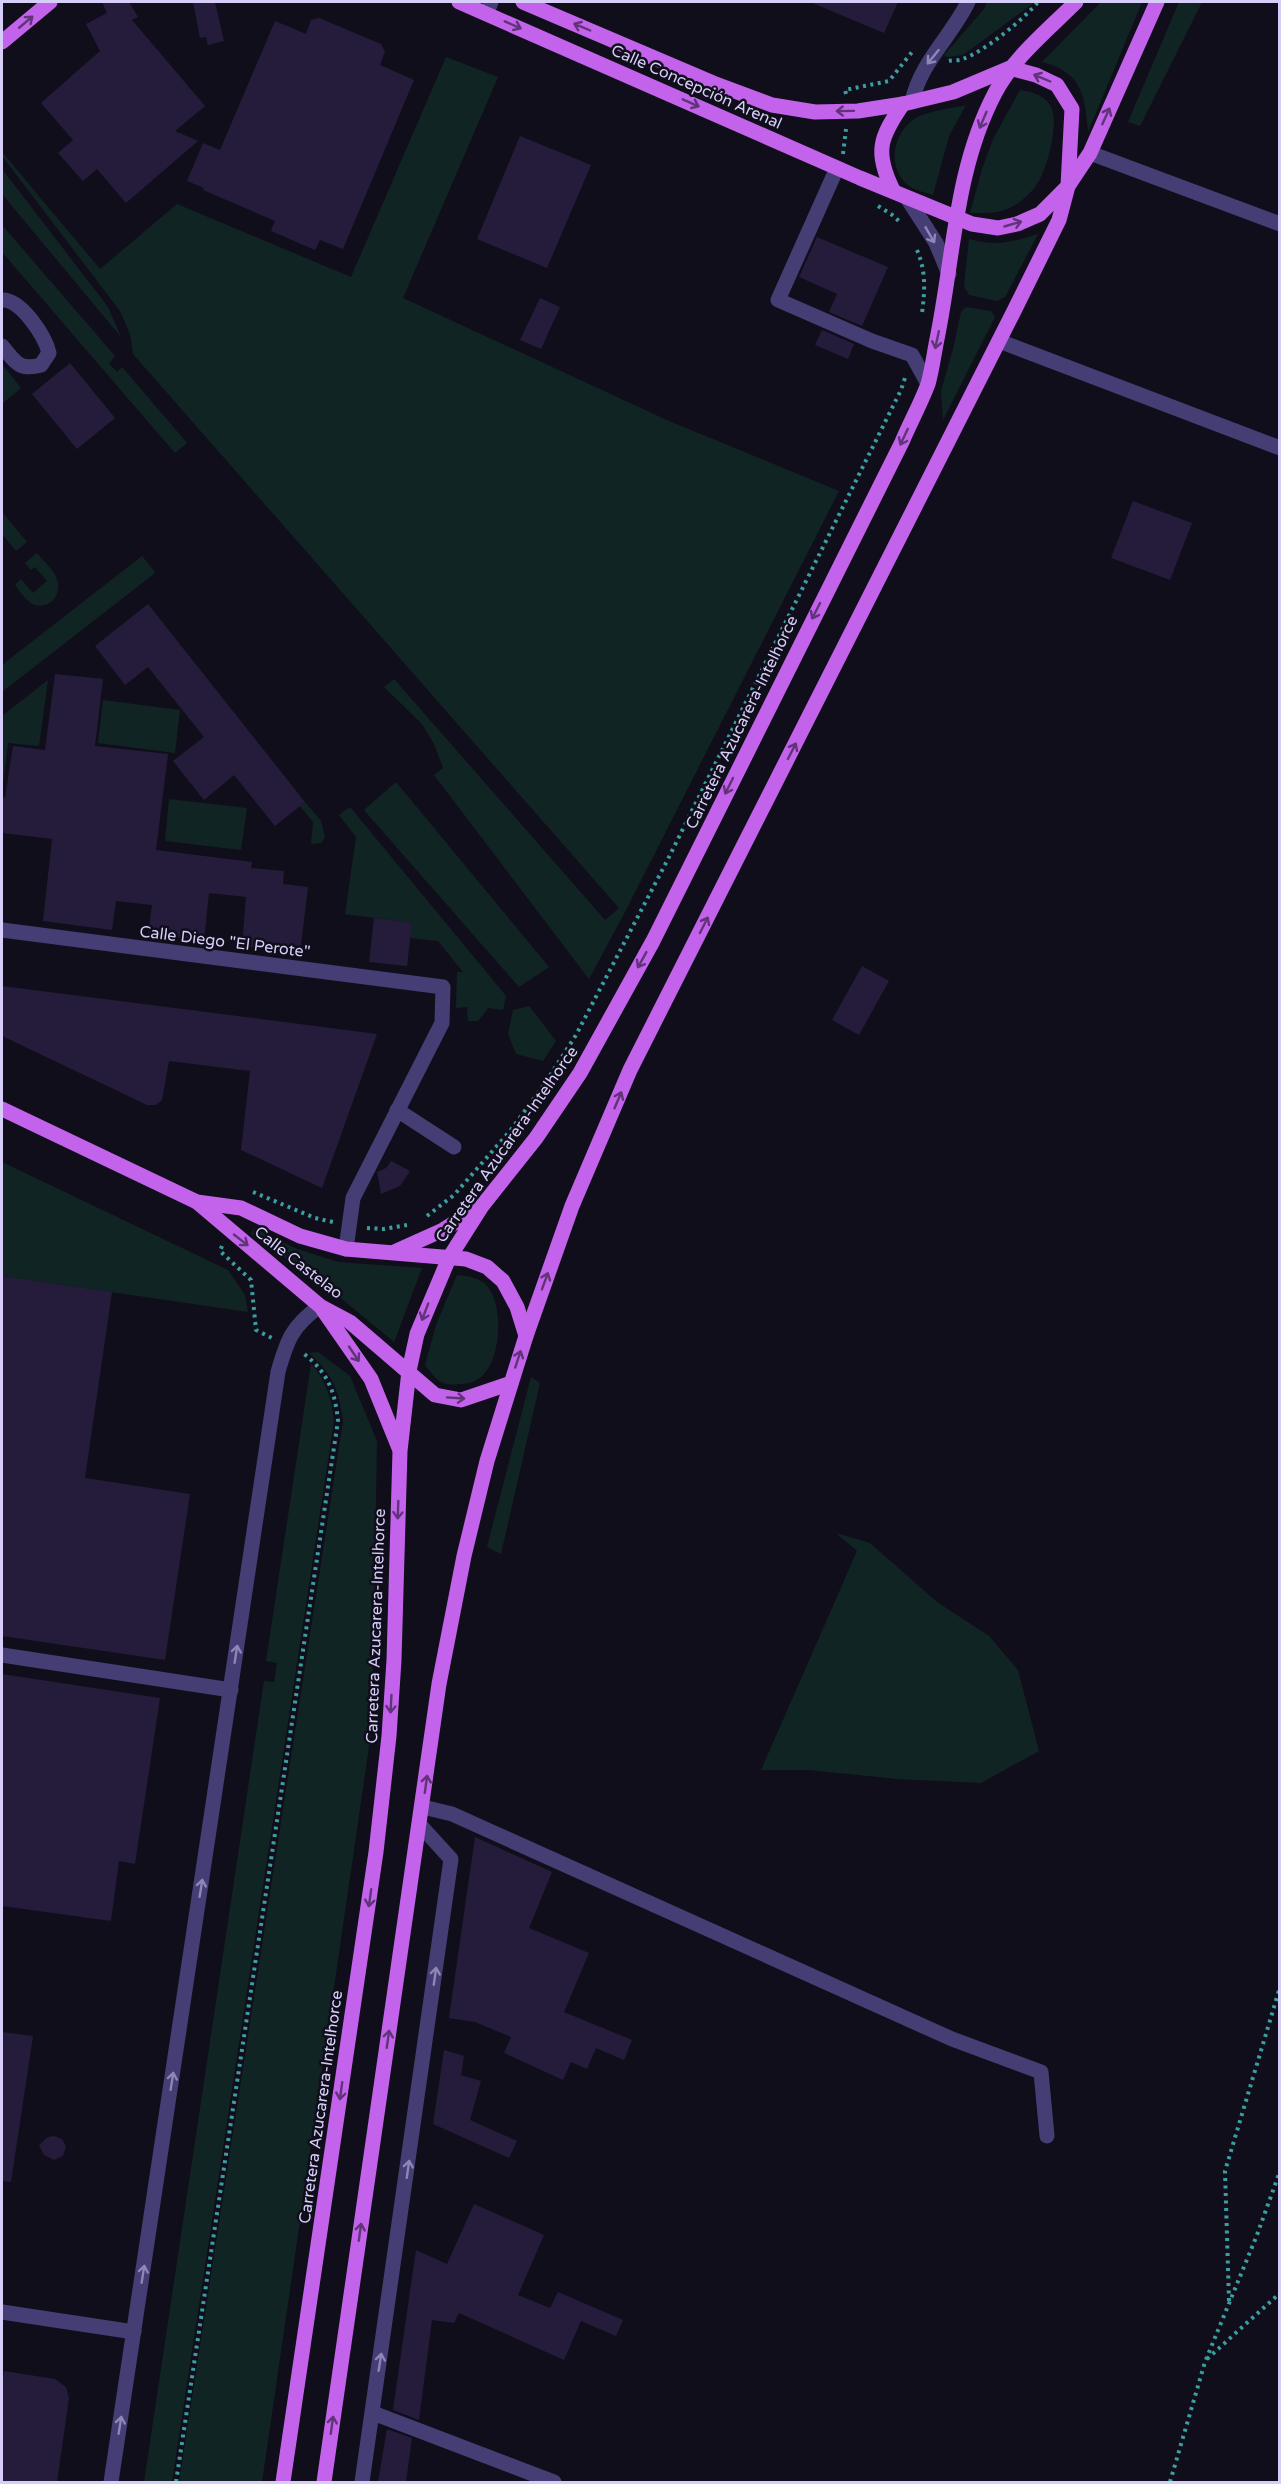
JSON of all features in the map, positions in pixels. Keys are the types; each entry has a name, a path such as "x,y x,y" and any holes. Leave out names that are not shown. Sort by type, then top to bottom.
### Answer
{"main road":[{"path":"2,42 50,2"},
{"name":"Calle Concepción Arenal","path":"459,2 489,7 837,168 956,219 998,228 1017,224 1040,214 1068,186"},
{"name":"Calle Concepción Arenal","path":"523,2 772,105 815,112 858,111 908,103 953,92 1010,68"},
{"name":"Carretera Azucarera-Intelhorce","path":"283,2482 379,1829 394,1660 400,1451 409,1371 417,1334 449,1258 482,1206 536,1138 580,1073 653,941 902,442 928,384 949,274 956,219 968,160 977,133 995,92 1010,68 1076,2"},
{"path":"1068,186 1090,153 1157,2"},
{"path":"324,2482 439,1684 464,1556 486,1461 526,1336 572,1206 630,1070 1059,220 1068,186 1072,109 1057,85 1036,75 1010,68"},
{"path":"900,194 884,173 882,152 885,131 908,103"},
{"name":"Calle Castelao","path":"2,1109 197,1202 320,1306 350,1322 409,1371"},
{"name":"Calle Castelao","path":"197,1202 241,1208 300,1236 346,1249 449,1258"},
{"path":"390,1253 444,1230 482,1206"},
{"path":"449,1258 466,1259 487,1267 503,1281 517,1307 526,1336"},
{"path":"320,1306 371,1379 400,1451"},
{"path":"409,1371 421,1385 435,1395 461,1400 511,1383"}],"street":[{"path":"908,103 928,62 961,16 968,2"},
{"path":"1090,153 1280,224"},
{"path":"837,168 778,300 872,341 912,355 928,384"},
{"path":"900,194 936,243 949,274"},
{"path":"2,300 19,306 46,340 49,353 41,364 30,368 17,364 2,346"},
{"path":"999,341 1280,448"},
{"name":"Calle Diego \"El Perote\"","path":"2,930 443,987 441,1023 396,1110"},
{"path":"346,1249 353,1198 396,1110 454,1147"},
{"path":"111,2482 278,1372 290,1335 306,1316 320,1306"},
{"path":"2,1654 231,1689"},
{"path":"423,1807 452,1814 952,2039 1041,2072 1047,2136"},
{"path":"362,2482 451,1859 420,1825"},
{"path":"2,2312 134,2332"},
{"path":"373,2413 554,2482"}],"path":[{"path":"1229,2302 1225,2171 1280,1987"},
{"path":"1170,2482 1204,2362 1257,2235 1280,2171"},
{"path":"1204,2362 1280,2293"}],"green space":[{"path":"987,2 1035,2 963,55 947,57 944,55 984,9"},
{"path":"1101,2 1142,2 1088,132 1083,96 1079,87 1066,72 1042,62"},
{"path":"1179,2 1202,2 1140,126 1128,122"},
{"path":"446,57 498,77 403,298 669,421 839,491 589,979 434,775 443,768 434,744 422,724 384,687 394,679 605,920 619,908 133,354 130,334 120,311 2,156 2,152 100,269 177,204 351,277"},
{"path":"1020,90 1042,97 1051,107 1053,114 1053,132 1043,172 1033,190 1010,208 988,213 970,213 993,139"},
{"path":"966,105 949,136 933,195 912,188 903,181 895,162 897,142 901,132 908,124 922,115"},
{"path":"2,169 108,307 121,337 2,194"},
{"path":"2,225 115,356 109,364 117,372 122,367 187,443 175,453 2,252"},
{"path":"1038,234 1005,297 997,301 969,295 964,286 969,239 988,243 1004,243"},
{"path":"966,307 991,311 995,317 943,420 941,391 961,312"},
{"path":"2,364 21,388 2,404"},
{"path":"2,512 27,542 16,551 2,534"},
{"path":"37,553 53,572 58,585 54,599 41,606 29,601 15,585 21,579 33,593 47,581 35,567 31,570 25,563"},
{"path":"142,556 155,572 150,577 2,692 2,665"},
{"path":"48,680 39,746 8,743 2,792 2,716"},
{"path":"103,700 180,710 175,753 98,743"},
{"path":"396,782 549,967 519,987 364,810"},
{"path":"169,799 247,808 241,850 165,841"},
{"path":"305,802 321,821 325,837 321,843 311,844 313,822 300,806"},
{"path":"350,807 506,996 503,1010 488,1008 478,1021 468,1021 467,1007 456,1008 457,972 463,972 438,941 410,938 412,923 345,914 356,837 339,815"},
{"path":"529,1006 556,1041 543,1061 516,1054 508,1034 513,1010"},
{"path":"2,1162 228,1270 245,1295 248,1312 2,1276"},
{"path":"254,1228 297,1249 338,1262 422,1268 394,1342 331,1290 251,1234"},
{"path":"457,1275 480,1280 490,1290 497,1310 498,1335 493,1359 481,1377 468,1383 450,1384 439,1381 425,1365 436,1325"},
{"path":"318,1352 350,1376 377,1441 372,1726 262,2482 179,2482 343,1421 334,1384 309,1353"},
{"path":"311,1364 327,1390 334,1421 172,2482 144,2482 264,1681 274,1682 277,1663 266,1661"},
{"path":"531,1377 540,1383 501,1554 487,1547"},
{"path":"836,1533 870,1543 937,1602 989,1636 1018,1670 1039,1751 981,1783 898,1779 809,1770 761,1770 857,1551"}],"building":[{"path":"102,2 129,2 138,17 132,20 205,106 175,131 198,141 126,203 97,169 83,181 58,153 73,140 41,103 100,51 86,24 107,13"},
{"path":"193,2 215,2 224,41 208,45 206,37 200,38"},
{"path":"810,2 898,2 884,33"},
{"path":"319,18 381,44 385,52 380,65 414,80 343,249 320,240 315,250 271,231 275,221 187,181 203,143 220,150 275,21 306,34 311,20"},
{"path":"520,136 591,165 547,268 477,239"},
{"path":"817,237 888,267 862,326 829,312 837,294 799,277"},
{"path":"540,298 560,307 541,349 520,340"},
{"path":"822,330 854,344 848,359 815,345"},
{"path":"70,363 115,418 77,449 32,394"},
{"path":"1133,501 1192,523 1170,580 1111,558"},
{"path":"148,604 305,802 275,826 234,775 204,800 173,761 204,737 148,667 125,685 95,646"},
{"path":"55,674 103,679 95,746 168,754 156,850 252,862 251,868 284,871 283,884 308,887 300,953 242,946 246,897 209,893 204,941 148,934 152,905 116,901 112,930 43,921 52,839 2,833 2,797 5,798 13,746 45,750"},
{"path":"374,918 412,923 407,966 369,962"},
{"path":"862,966 889,981 859,1035 832,1020"},
{"path":"2,986 377,1034 322,1188 241,1150 250,1071 169,1061 162,1100 156,1105 147,1105 2,1036"},
{"path":"391,1161 410,1171 400,1186 381,1194 377,1172 386,1168"},
{"path":"2,1276 112,1292 85,1478 190,1494 165,1660 2,1636"},
{"path":"2,1674 160,1698 135,1864 119,1861 111,1921 2,1906"},
{"path":"475,1837 552,1872 529,1928 589,1953 564,2012 632,2040 624,2060 596,2048 587,2069 571,2062 563,2080 504,2053 511,2037 475,2022 449,2018"},
{"path":"2,2032 33,2036 11,2182 2,2181"},
{"path":"444,2050 464,2056 461,2075 481,2081 470,2120 517,2141 509,2158 433,2124"},
{"path":"54,2136 62,2139 66,2146 63,2156 54,2160 44,2155 39,2145 48,2137"},
{"path":"474,2204 544,2235 518,2295 550,2308 558,2292 623,2320 616,2336 581,2321 564,2360 459,2313 454,2323 432,2320 419,2420 393,2410 416,2250 447,2264"},
{"path":"4,2371 55,2379 66,2387 69,2398 57,2482 2,2482"},
{"path":"387,2429 412,2438 406,2482 378,2482"}]}
